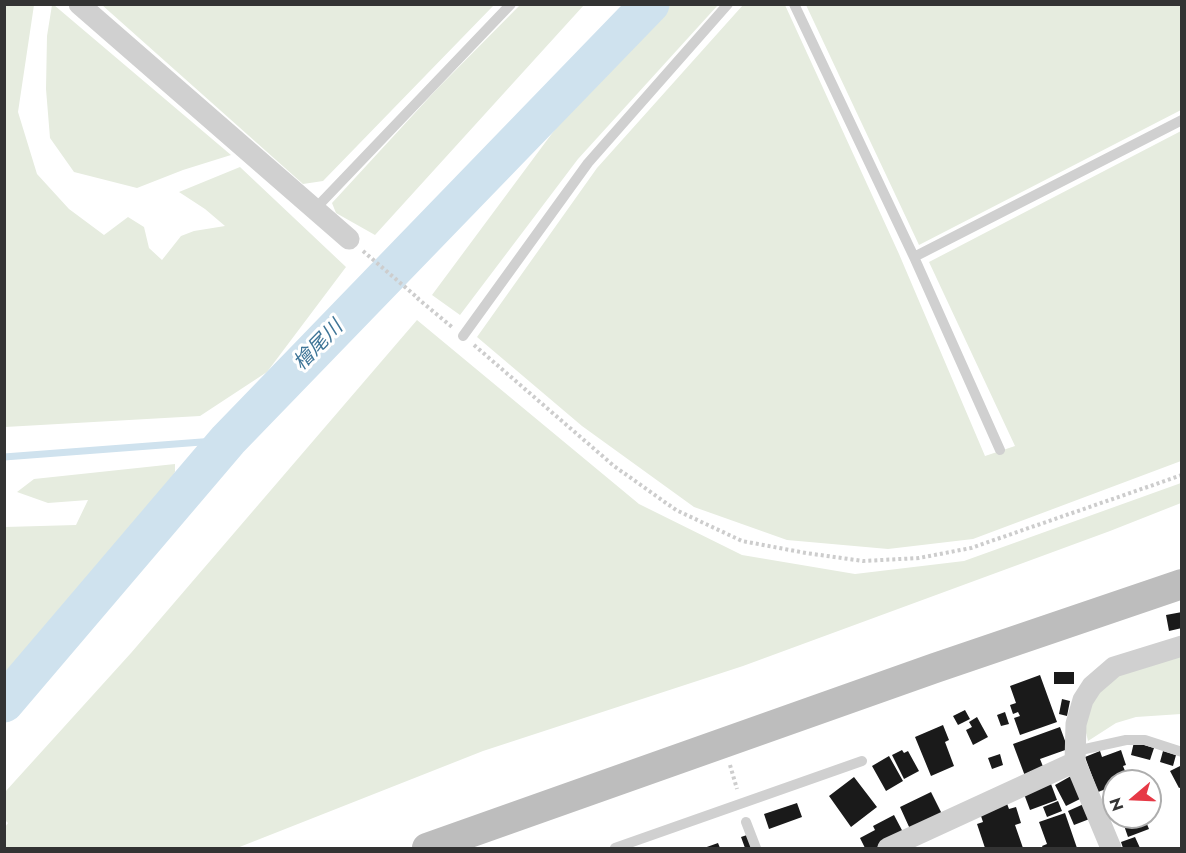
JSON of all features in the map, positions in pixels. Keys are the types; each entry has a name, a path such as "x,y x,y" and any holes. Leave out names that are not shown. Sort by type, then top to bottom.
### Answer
{"street":[{"path":"79,4 349,239"},
{"path":"428,849 724,743 1182,584"},
{"path":"1111,849 1076,757 1076,724 1083,700 1092,686 1114,667 1182,646"},
{"path":"888,849 1076,757"}],"lane":[{"path":"315,209 512,4"},
{"path":"463,336 588,163 728,4"},
{"path":"794,4 914,257 1000,450"},
{"path":"914,257 1182,120"},
{"path":"1076,757 1126,740 1145,740 1182,752"},
{"path":"615,849 862,761"},
{"path":"746,822 756,849"}],"path":[{"path":"349,239 614,466 676,510 742,541 806,554 863,561 919,558 971,548 1182,475"},
{"path":"724,743 741,804"}],"shaded area":[{"path":"5,4 34,5 18,112 37,174 69,209 104,235 128,217 144,227 149,248 162,260 181,236 194,231 225,226 179,192 240,167 346,267 267,372 200,416 5,427"},
{"path":"52,5 231,155 137,188 74,172 50,138 46,89 47,36"},
{"path":"102,5 494,5 323,181 303,184"},
{"path":"520,5 584,5 375,235 336,213 332,203 436,90"},
{"path":"665,5 718,5 578,159 460,315 432,295 582,93"},
{"path":"743,5 785,5 899,254 985,456 1015,446 929,262 1181,131 1181,461 973,539 888,549 787,540 694,507 582,426 477,337 597,168"},
{"path":"806,5 1181,5 1181,110 919,245"},
{"path":"417,320 639,504 742,555 855,574 964,561 1181,483 1181,503 743,666 483,751 237,848 5,848 5,827 8,823 5,820 5,792 131,653"},
{"path":"175,464 175,472 147,513 5,694 5,527 76,525 88,500 48,503 17,492 34,479"},
{"path":"1181,655 1181,714 1136,717 1116,723 1088,741 1083,719 1107,679"}],"building":[{"path":"1182,612 1182,628 1169,631 1166,615"},
{"path":"1054,672 1074,672 1074,684 1054,684"},
{"path":"1040,675 1057,722 1020,735 1014,718 1020,716 1018,712 1013,714 1010,705 1016,703 1010,686"},
{"path":"1062,699 1070,701 1067,716 1059,714"},
{"path":"965,710 970,719 958,725 953,716"},
{"path":"1005,712 1009,724 1001,726 997,715"},
{"path":"977,717 988,737 973,745 966,730 972,727 969,722"},
{"path":"943,725 949,740 945,742 954,766 931,776 915,737"},
{"path":"1060,727 1068,749 1040,759 1044,769 1025,776 1013,744"},
{"path":"1134,742 1154,748 1150,760 1131,755"},
{"path":"902,750 904,753 908,751 919,771 904,779 892,755"},
{"path":"1121,750 1126,765 1123,766 1124,769 1102,769 1102,790 1098,792 1085,757 1100,751 1102,757"},
{"path":"1163,751 1176,755 1173,766 1160,762"},
{"path":"1000,754 1003,765 992,769 988,758"},
{"path":"889,756 903,781 886,791 872,766"},
{"path":"1182,765 1182,787 1179,788 1170,771"},
{"path":"1071,776 1082,798 1066,806 1055,785"},
{"path":"854,777 877,807 851,827 829,796"},
{"path":"1051,784 1057,800 1030,810 1024,794"},
{"path":"931,792 942,814 910,829 900,807"},
{"path":"1006,801 1009,809 1016,807 1021,823 1015,825 1023,848 985,848 977,824 983,822 979,810"},
{"path":"1058,801 1062,811 1047,817 1043,807"},
{"path":"797,803 802,817 769,829 764,814"},
{"path":"1086,803 1092,818 1074,825 1068,811"},
{"path":"1065,813 1077,848 1043,848 1042,846 1047,844 1039,822"},
{"path":"894,815 904,834 875,848 865,848 860,838 875,830 873,826"},
{"path":"1125,829 1149,829 1128,837"},
{"path":"750,834 754,848 745,848 741,837"},
{"path":"1135,837 1140,848 1123,848 1121,842"},
{"path":"718,843 720,848 704,848"}],"waterway":[{"name":"檜尾川","path":"4,703 228,440 650,4"},
{"path":"4,457 228,440"}]}
